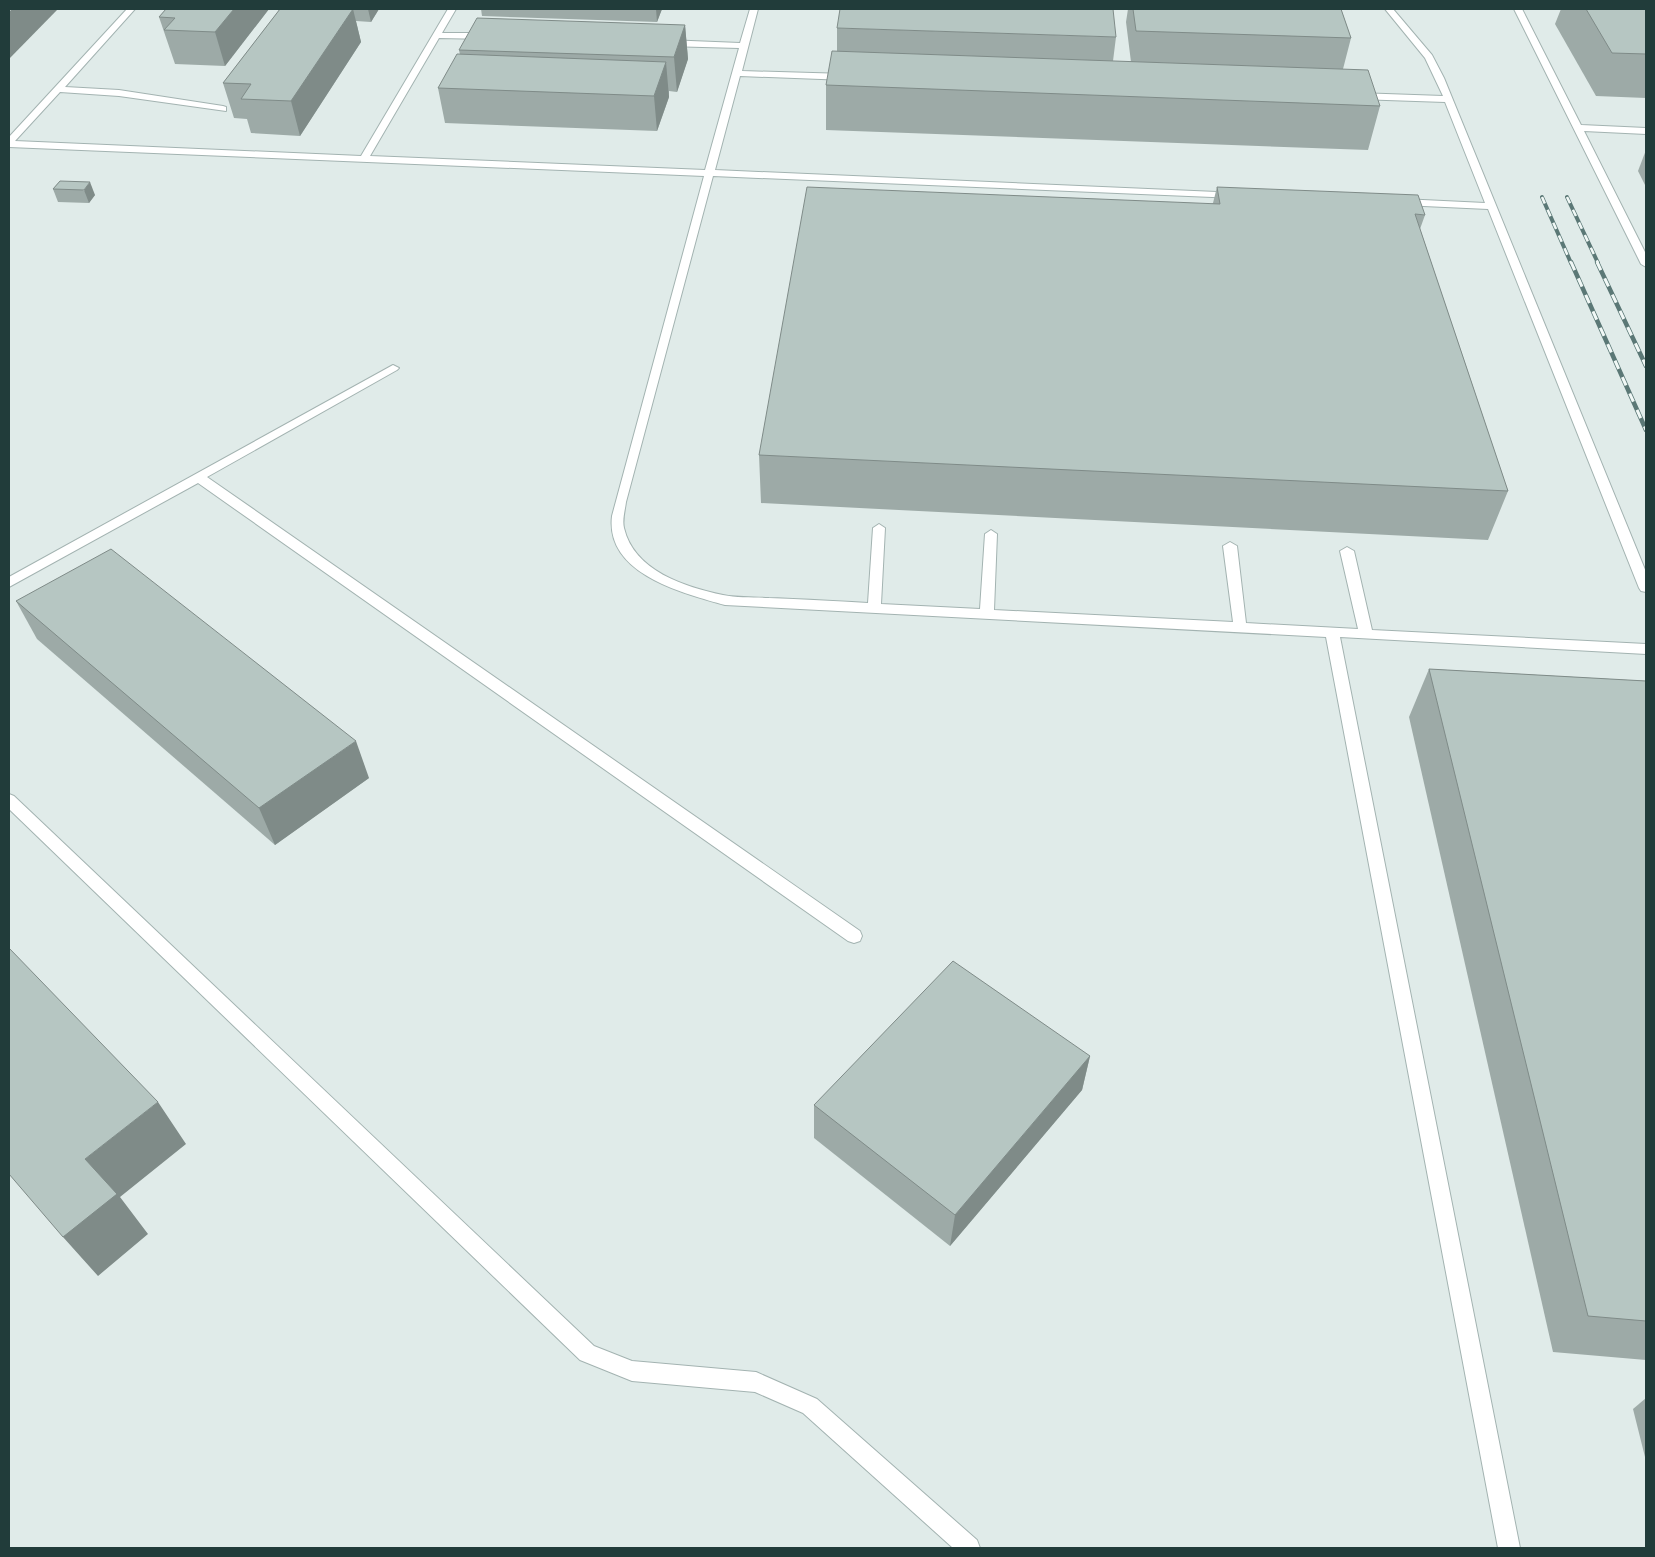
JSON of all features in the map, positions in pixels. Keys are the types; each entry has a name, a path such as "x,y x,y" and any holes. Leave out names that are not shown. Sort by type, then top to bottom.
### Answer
{"lane":[{"path":"9,143 131,9"},
{"path":"364,158 452,9"},
{"path":"754,9 620,502 618,528 628,554 652,574 685,589 725,600 1646,649"},
{"path":"1388,9 1429,57 1449,99 1646,588"},
{"path":"1518,9 1646,264"},
{"path":"437,34 496,37"},
{"path":"655,42 744,46"},
{"path":"736,73 855,78"},
{"path":"57,89 119,93 223,109"},
{"path":"1350,96 1449,99"},
{"path":"1577,128 1646,131"},
{"path":"9,143 1244,195"},
{"path":"1393,202 1492,206"},
{"path":"9,583 393,368"},
{"path":"198,478 854,936"},
{"path":"874,608 879,528"},
{"path":"987,614 991,534"},
{"path":"1230,546 1240,627"},
{"path":"1347,551 1366,634"},
{"path":"1332,632 1509,1548"},
{"path":"9,800 587,1353 632,1371 756,1382 810,1406 969,1548"}],"building":[{"path":"166,9 234,9 215,32 164,30 175,18 159,17"},
{"path":"280,9 353,9 291,101 241,99 251,84 223,83"},
{"path":"840,9 1113,9 1116,37 837,28"},
{"path":"1133,9 1341,9 1351,38 1136,31"},
{"path":"1586,9 1646,9 1646,54 1612,53"},
{"path":"477,18 685,25 674,57 459,50"},
{"path":"832,51 1368,70 1380,106 826,85"},
{"path":"457,54 666,62 654,96 438,88"},
{"path":"60,181 90,182 84,190 53,189"},
{"path":"807,187 1220,204 1217,187 1418,195 1425,215 1415,214 1508,491 759,455"},
{"path":"111,549 356,741 259,808 16,601"},
{"path":"1429,669 1646,681 1646,1321 1588,1316"},
{"path":"9,948 158,1102 85,1159 117,1194 63,1237 9,1174"},
{"path":"953,961 1090,1056 955,1215 814,1105"}],"railway":[{"path":"1542,197 1571,263"},
{"path":"1567,197 1598,263"},
{"path":"1571,262 1646,430"},
{"path":"1597,262 1646,366"}]}
